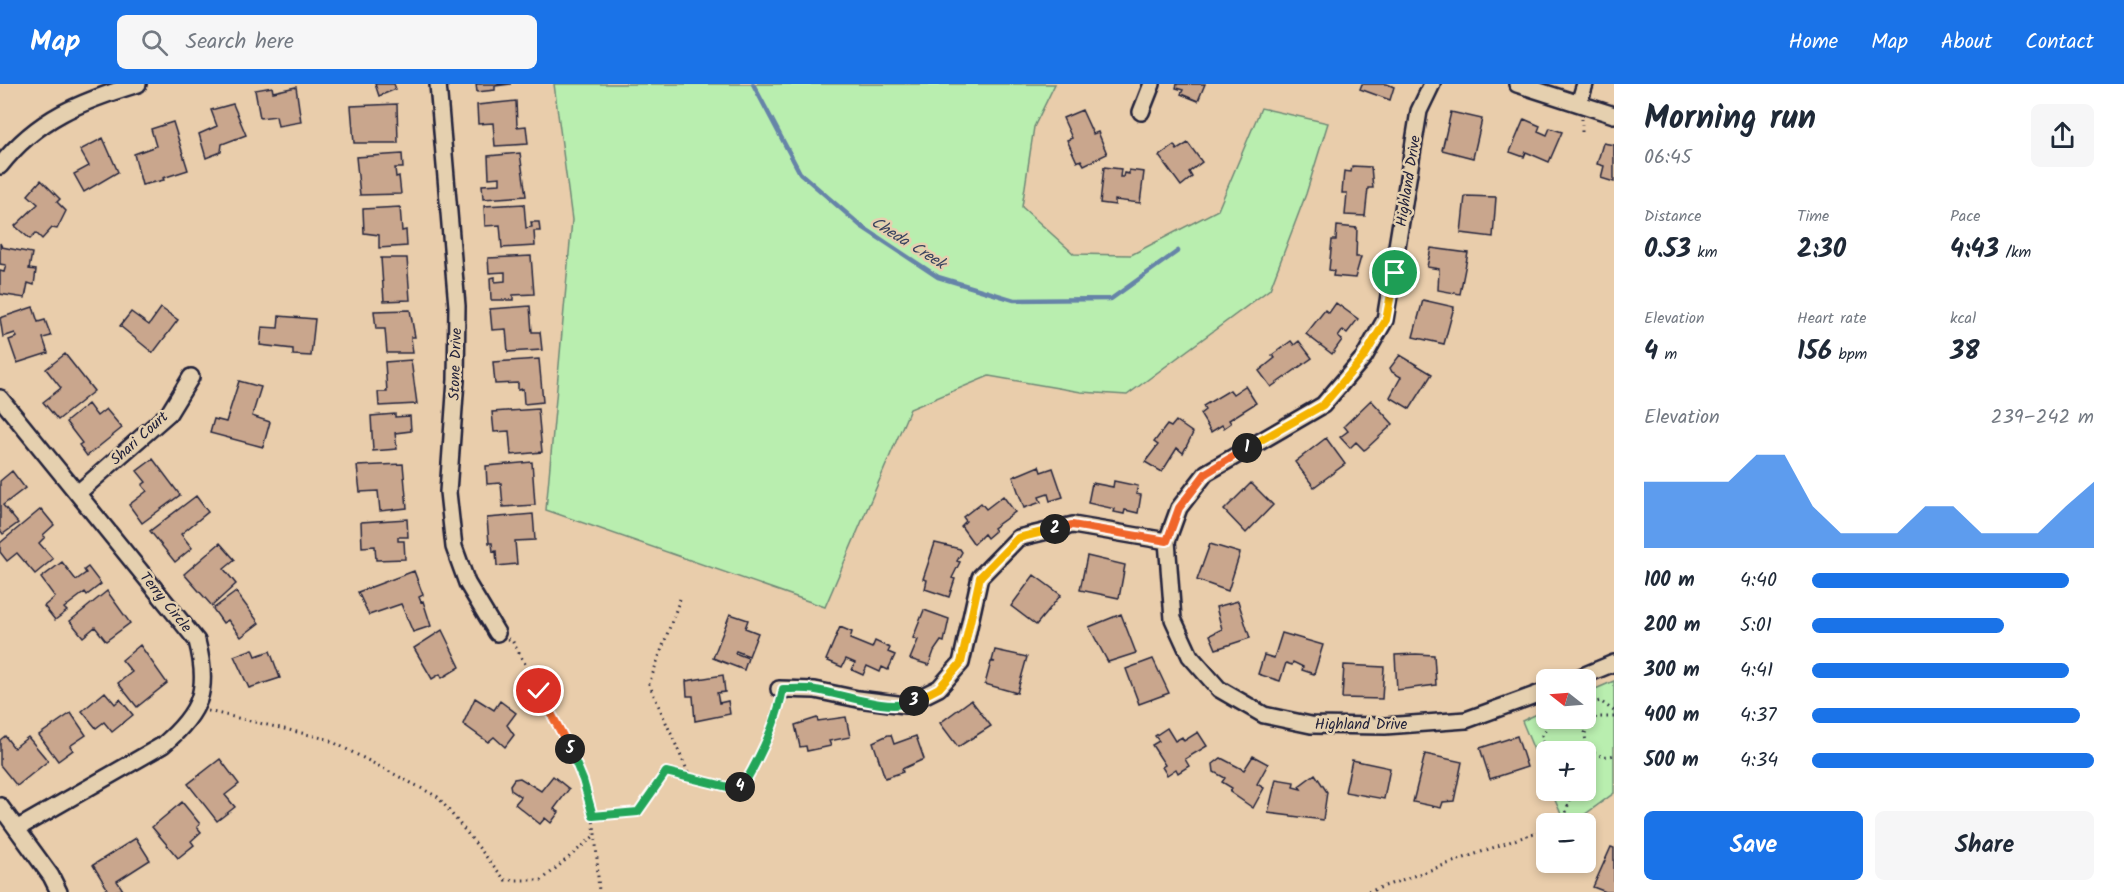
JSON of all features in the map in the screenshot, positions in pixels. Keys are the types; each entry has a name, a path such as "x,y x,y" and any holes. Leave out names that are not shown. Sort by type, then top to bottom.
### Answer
{"street":[{"path":"0,166 10,153 47,120 86,100 138,84"},
{"name":"Stone Drive","path":"438,84 457,306 456,380 448,492 454,547 467,583 496,633"},
{"path":"1141,112 1152,84"},
{"name":"Highland Drive","path":"1432,84 1419,111 1386,320 1364,357 1323,405 1206,473 1179,508 1167,541 1173,619 1190,656 1219,690 1264,715 1311,725 1385,726 1466,720 1536,695"},
{"path":"1517,84 1581,109 1614,115"},
{"path":"1581,109 1585,84"},
{"name":"Shari Court","path":"79,492 169,413 191,377"},
{"name":"Terry Circle","path":"0,398 79,492 197,641 204,666 203,689 197,709 184,727 163,745 18,828"},
{"path":"781,689 815,690 858,699 905,705 939,688 961,663 980,577 1018,538 1072,525 1167,541"},
{"path":"1596,670 1614,663"},
{"path":"0,806 18,828 59,892"}],"path":[{"path":"1581,109 1582,132"},
{"path":"680,599 649,684 691,778"},
{"path":"496,633 512,640 567,742 583,780 593,816 599,892"},
{"path":"593,816 638,812 666,772 728,787 743,786 779,710 781,689"},
{"path":"1596,702 1600,701 1614,711"},
{"path":"197,709 327,740 438,797 505,880 542,880 594,836"},
{"path":"1614,717 1596,717 1585,733 1587,746 1592,752 1605,757 1614,755"},
{"path":"1368,892 1536,833"}],"green space":[{"path":"554,84 1055,84 1034,127 1022,207 1074,254 1131,255 1218,210 1261,108 1328,123 1306,194 1270,289 1127,395 1081,392 989,376 910,409 825,607 546,510 572,220"},
{"path":"1614,681 1614,793 1587,813 1561,813 1555,801 1596,801 1596,741 1536,741 1536,755 1522,721 1536,715 1536,729 1596,729 1596,689"}],"building":[{"path":"375,84 394,84 396,89 379,96"},
{"path":"476,84 511,84 495,86 495,90 477,92"},
{"path":"1177,84 1205,84 1198,101 1181,94 1183,90 1176,88"},
{"path":"1362,84 1387,84 1394,87 1390,100 1360,89"},
{"path":"272,87 273,92 296,87 301,122 278,126 276,116 260,118 255,90"},
{"path":"516,101 517,127 526,126 528,144 495,146 493,123 478,124 477,105"},
{"path":"233,104 246,135 222,144 221,152 206,158 199,134 217,126 211,110"},
{"path":"397,104 398,143 354,143 351,106"},
{"path":"1082,110 1093,134 1098,132 1107,154 1084,165 1081,160 1077,162 1067,140 1072,138 1063,118"},
{"path":"1451,112 1482,119 1473,158 1442,150"},
{"path":"1524,119 1540,126 1538,131 1547,135 1550,128 1562,132 1549,162 1526,152 1524,157 1510,152"},
{"path":"173,122 188,170 163,178 164,180 142,185 134,154 156,146 151,129"},
{"path":"103,138 118,172 84,192 74,174 89,166 80,150"},
{"path":"1188,143 1202,162 1189,172 1192,177 1181,186 1159,156 1174,145 1177,150"},
{"path":"1603,143 1614,145 1614,182 1601,178 1604,166 1597,164"},
{"path":"520,153 526,196 483,199 482,185 500,184 500,177 489,178 488,156"},
{"path":"402,154 403,168 395,168 396,177 399,176 401,194 360,195 356,157"},
{"path":"1352,166 1371,167 1373,188 1368,188 1365,216 1345,215 1347,193 1342,193 1344,171 1351,172"},
{"path":"1104,167 1121,169 1120,177 1123,177 1124,173 1129,174 1129,170 1144,172 1140,203 1115,200 1115,205 1100,203"},
{"path":"41,180 60,199 57,202 66,211 57,229 52,228 42,239 36,233 30,239 15,226 38,204 28,195"},
{"path":"1465,196 1496,197 1493,237 1461,233"},
{"path":"524,204 526,228 532,227 531,222 539,222 540,231 534,231 535,246 502,248 500,225 485,226 484,206"},
{"path":"400,207 402,231 406,230 407,246 379,248 379,235 364,233 363,209"},
{"path":"1337,226 1357,228 1356,257 1361,257 1355,278 1333,276 1334,271 1329,270 1332,240 1336,240"},
{"path":"0,243 2,247 32,253 29,269 36,270 34,285 28,283 25,298 0,294 0,271 4,272 6,265 0,264"},
{"path":"1431,248 1468,253 1460,294 1438,290 1439,269 1427,267"},
{"path":"531,256 534,294 513,295 513,300 491,300 490,278 495,277 495,282 505,281 505,272 489,273 488,258"},
{"path":"381,258 407,258 410,300 384,301"},
{"path":"1423,300 1454,307 1444,344 1413,337"},
{"path":"1336,303 1358,319 1347,333 1343,330 1338,337 1342,340 1332,354 1306,334 1325,310 1329,313"},
{"path":"530,306 532,332 540,332 542,350 508,352 506,329 492,330 490,309"},
{"path":"33,307 38,322 45,320 51,336 43,338 48,353 17,363 9,340 17,337 15,333 3,337 0,318"},
{"path":"161,308 178,320 153,353 120,326 131,312 149,325"},
{"path":"410,310 415,337 411,337 413,353 387,353 385,329 376,329 374,311"},
{"path":"279,316 315,319 311,356 293,355 293,349 260,345 262,327 278,328"},
{"path":"1291,341 1294,345 1299,341 1312,358 1271,387 1259,371 1275,358 1272,355"},
{"path":"65,354 94,391 58,420 43,402 61,388 46,369"},
{"path":"1400,355 1432,374 1410,409 1390,397 1401,377 1392,372 1390,368"},
{"path":"539,359 543,402 524,404 523,389 518,390 518,383 495,384 493,362"},
{"path":"411,360 417,404 379,406 378,392 387,392 385,362"},
{"path":"239,381 261,387 252,416 270,422 263,447 210,433 214,419 226,422"},
{"path":"1245,386 1256,403 1229,420 1231,423 1224,428 1222,425 1211,432 1200,414 1205,410 1203,406 1230,390 1233,394"},
{"path":"1371,400 1393,424 1366,449 1364,450 1356,442 1350,448 1340,437 1348,431 1344,426"},
{"path":"88,404 97,416 106,409 122,428 87,456 79,445 82,443 66,422"},
{"path":"538,409 542,452 511,455 509,431 494,432 492,412"},
{"path":"395,414 395,417 410,416 411,431 395,433 397,449 373,451 371,416"},
{"path":"1176,421 1193,433 1183,453 1177,448 1162,472 1145,462 1158,445 1154,442 1167,425 1171,427"},
{"path":"1326,438 1345,464 1314,487 1295,462"},
{"path":"153,459 180,495 142,523 129,505 147,491 142,485 146,482 137,471"},
{"path":"532,462 535,505 503,507 501,483 487,484 486,466"},
{"path":"403,464 407,508 380,511 378,491 360,492 357,466"},
{"path":"1039,466 1041,472 1053,468 1063,497 1050,501 1048,494 1039,497 1041,502 1024,508 1013,477"},
{"path":"12,471 25,488 3,505 18,523 3,534 0,530 0,481"},
{"path":"1114,481 1138,486 1136,494 1141,495 1138,513 1125,510 1124,514 1114,512 1115,509 1088,503 1092,483 1113,487"},
{"path":"1251,483 1273,505 1246,533 1224,510"},
{"path":"196,496 208,512 181,534 192,548 175,562 150,531"},
{"path":"1003,496 1015,512 993,528 995,531 987,538 984,534 974,544 961,526 966,521 963,517 981,503 986,509"},
{"path":"41,509 54,525 43,535 45,537 39,543 53,559 35,574 17,553 7,561 0,552 0,543"},
{"path":"533,514 535,540 515,541 517,564 497,566 496,551 493,552 492,543 489,543 487,518"},
{"path":"407,519 408,537 398,537 398,541 404,541 405,559 376,560 375,546 362,547 361,522"},
{"path":"220,543 235,560 224,569 236,584 212,606 184,574"},
{"path":"935,543 960,549 962,552 952,578 955,579 949,597 925,589 927,580 923,579"},
{"path":"1210,544 1240,553 1228,591 1197,580"},
{"path":"1087,556 1125,565 1119,598 1080,590"},
{"path":"62,562 76,580 86,573 84,570 88,567 101,584 87,595 85,592 64,608 67,611 55,620 44,606 55,597 41,578"},
{"path":"414,571 423,595 419,597 421,602 423,601 431,626 413,632 401,604 369,615 358,592"},
{"path":"1034,575 1061,595 1036,625 1011,606"},
{"path":"107,591 130,623 106,641 95,627 83,637 70,621"},
{"path":"236,592 259,623 241,637 228,620 223,623 213,609"},
{"path":"1238,601 1250,638 1216,649 1210,635 1222,629 1216,607"},
{"path":"924,610 949,619 944,642 941,641 934,651 929,665 910,659 918,640 913,638"},
{"path":"730,614 748,620 745,628 758,633 749,656 736,651 735,653 748,658 744,670 713,658"},
{"path":"1121,614 1136,653 1108,662 1089,627"},
{"path":"840,627 852,632 850,639 872,648 875,641 890,648 888,652 895,655 888,670 882,667 880,672 867,666 863,675 852,670 855,663 846,659 842,667 826,660"},
{"path":"442,630 460,667 442,678 440,674 432,679 414,648"},
{"path":"1282,633 1323,645 1314,674 1302,670 1303,667 1293,662 1292,665 1286,663 1280,681 1258,674 1264,655 1274,658"},
{"path":"140,645 167,683 137,707 118,683 132,672 122,660"},
{"path":"253,649 256,656 270,651 280,678 249,688 234,656"},
{"path":"995,650 1027,657 1017,693 985,684 991,662 995,662 992,661"},
{"path":"1395,655 1434,655 1436,685 1397,690"},
{"path":"1153,659 1169,693 1139,704 1126,669"},
{"path":"1344,665 1384,667 1382,699 1342,698"},
{"path":"723,675 725,692 717,693 719,703 728,701 730,714 695,721 693,696 687,696 686,681"},
{"path":"105,692 115,704 120,699 133,715 112,732 104,722 96,728 82,711"},
{"path":"475,698 494,710 500,701 516,713 507,725 514,735 505,747 494,737 488,742 463,724"},
{"path":"971,700 991,726 958,747 940,723"},
{"path":"71,713 86,735 70,746 73,750 58,761 39,735"},
{"path":"846,717 850,737 829,741 831,746 807,751 806,746 800,747 795,725 817,718 818,721"},
{"path":"1167,728 1175,741 1182,737 1184,741 1198,732 1207,746 1185,759 1189,766 1178,773 1176,769 1167,775 1162,767 1165,765 1152,745 1159,741 1155,736"},
{"path":"891,735 894,744 916,736 924,759 902,769 903,772 885,778 873,742"},
{"path":"5,736 14,748 28,737 48,761 17,786 0,765 0,740"},
{"path":"1517,736 1527,767 1490,779 1480,748"},
{"path":"1425,754 1462,762 1454,801 1443,802 1441,808 1413,802"},
{"path":"1253,756 1268,764 1257,784 1264,788 1253,808 1230,792 1232,788 1222,782 1225,778 1214,772 1213,764 1221,758 1244,770"},
{"path":"220,759 239,784 225,795 235,807 217,821 188,784"},
{"path":"1352,760 1390,768 1384,799 1345,792"},
{"path":"1315,774 1327,792 1323,820 1268,813 1276,779 1294,782 1293,787 1301,789 1299,786"},
{"path":"553,776 569,789 554,809 559,812 551,823 545,818 540,824 515,804 521,797 511,790 510,785 514,779 520,778 541,791"},
{"path":"182,802 200,824 197,827 201,832 191,841 194,845 178,858 152,827"},
{"path":"136,838 150,860 117,881 123,890 102,892 107,888 93,865"},
{"path":"1611,847 1614,848 1614,892 1606,892 1593,887"}],"waterway":[{"name":"Cheda Creek","path":"753,84 800,173 861,226 938,277 1014,300 1111,299 1178,251"}],"route":[{"path":"539,691 567,742 583,780 593,816 638,812 666,772 728,787 743,786 779,710 783,689 815,690 858,699 905,705 939,688 961,663 980,577 1018,538 1072,525 1167,541 1179,508 1206,473 1323,405 1364,357 1386,320 1395,273"}]}
